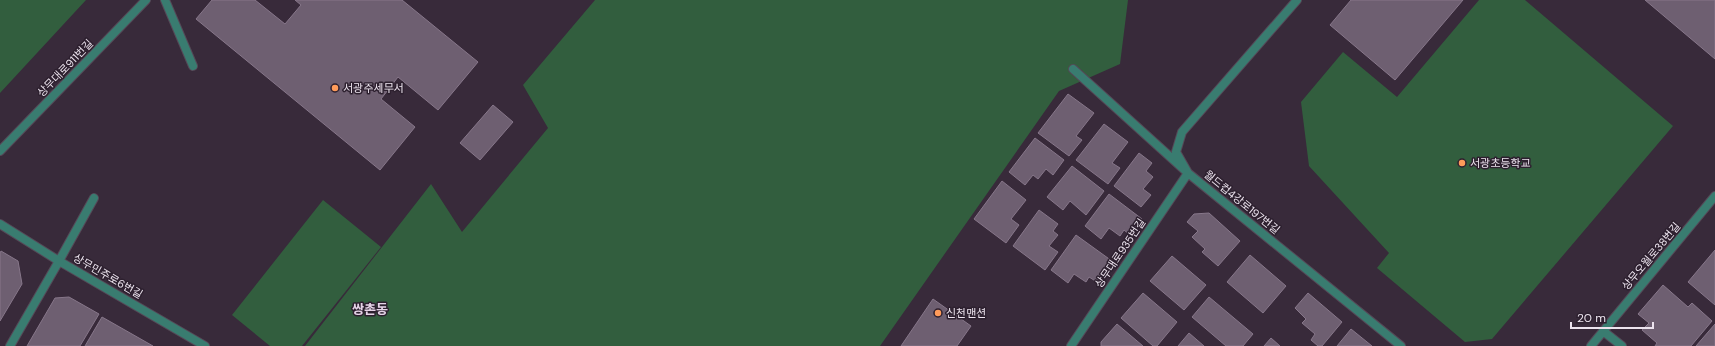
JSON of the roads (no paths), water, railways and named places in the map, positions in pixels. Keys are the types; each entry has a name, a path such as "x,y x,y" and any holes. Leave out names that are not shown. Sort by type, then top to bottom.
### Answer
{"street":[{"name":"상무대로911번길","path":"0,150 146,0"},
{"path":"165,0 193,66"},
{"path":"1188,173 1176,152 1182,132 1297,0"},
{"name":"월드컵4강로197번길","path":"1073,69 1188,173 1401,346"},
{"name":"상무대로935번길","path":"1071,346 1188,173"},
{"name":"상무오월로38번길","path":"1591,346 1715,196"},
{"path":"10,346 94,198"},
{"name":"상무민주로6번길","path":"0,224 59,261 205,346"},
{"path":"1603,331 1622,346"}],"place":[{"name":"서광주세무서","path":"335,88"},
{"name":"서광초등학교","path":"1462,163"},
{"name":"신천맨션","path":"938,313"}],"district":[{"name":"쌍촌동","path":"370,309"}]}
